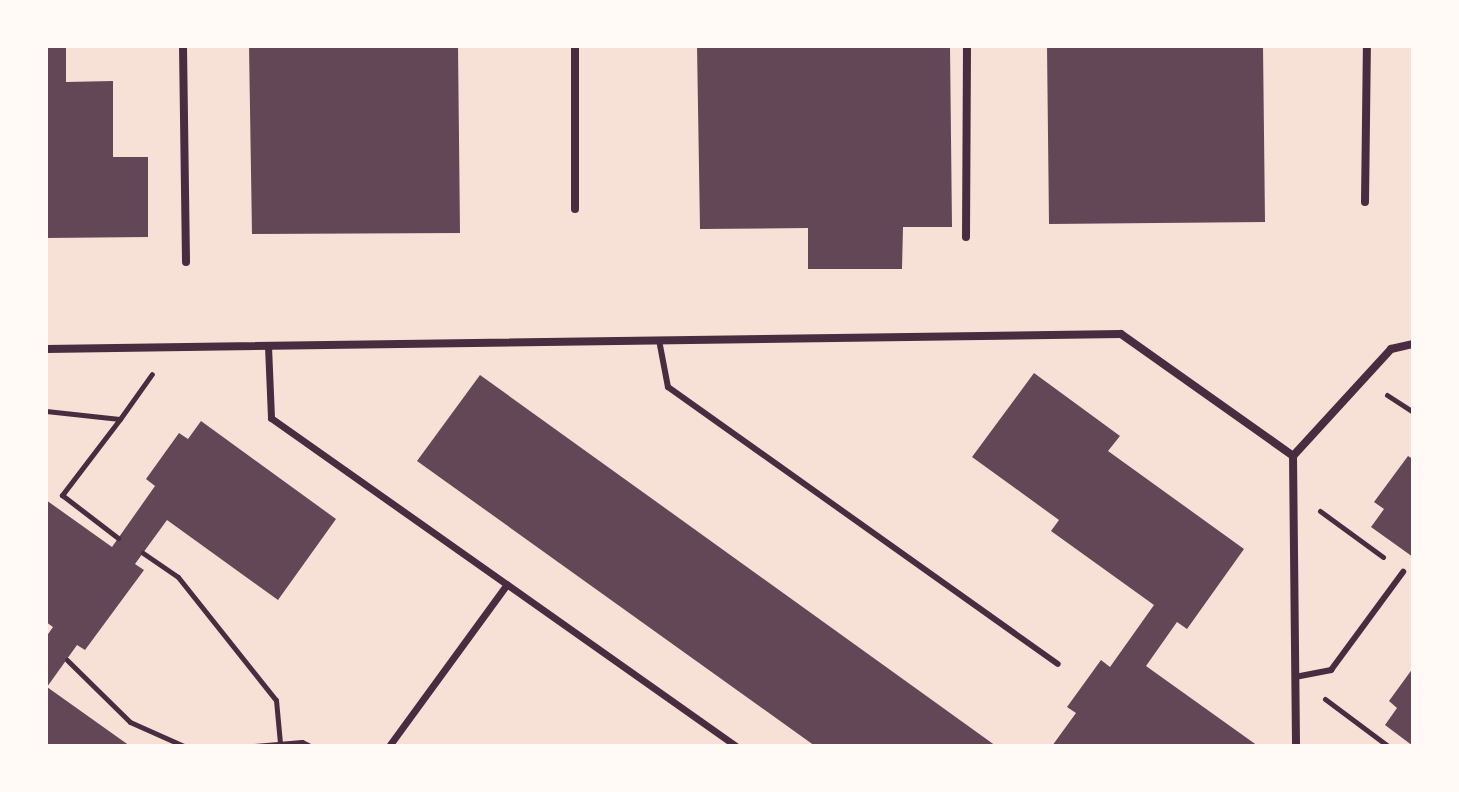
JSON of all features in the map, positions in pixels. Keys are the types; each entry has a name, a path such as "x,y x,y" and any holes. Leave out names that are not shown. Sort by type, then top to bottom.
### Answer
{"street":[{"path":"183,46 186,262"},
{"path":"575,46 575,209"},
{"path":"966,237 967,46"},
{"path":"1365,202 1367,46"},
{"path":"46,349 1121,334 1293,456"},
{"path":"1296,746 1293,456 1391,349 1413,344"},
{"path":"268,346 271,418 736,746"},
{"path":"389,746 507,584"}],"lane":[{"path":"659,340 668,387 1058,664"},
{"path":"1295,677 1331,670 1403,572"}],"path":[{"path":"118,538 62,495 171,347"},
{"path":"46,411 120,419"},
{"path":"1294,492 1403,572"},
{"path":"143,553 178,577 276,700 280,743"},
{"path":"67,660 130,722 184,746"},
{"path":"1295,677 1388,746"},
{"path":"256,745 280,743 310,746"}],"building":[{"path":"46,46 66,46 66,82 113,81 113,157 148,157 148,237 46,238"},
{"path":"249,46 458,46 460,233 252,234"},
{"path":"697,46 950,46 952,227 903,227 902,269 808,269 808,228 700,229"},
{"path":"1047,46 1263,46 1265,222 1049,224"},
{"path":"1034,373 1120,436 1108,451 1244,549 1187,629 1177,622 1146,666 1258,746 1052,746 1076,713 1067,707 1101,660 1110,667 1154,605 1051,531 1059,520 972,457"},
{"path":"480,375 996,746 815,746 417,461"},
{"path":"201,421 336,519 278,600 167,520 135,564 144,570 85,650 77,645 47,687 130,746 46,746 46,637 53,627 46,622 46,500 112,547 155,486 146,479 179,433 188,439"},
{"path":"1408,456 1413,459 1413,557 1371,527 1384,509 1374,502"},
{"path":"1413,668 1413,746 1385,725 1397,708 1389,701"}]}
